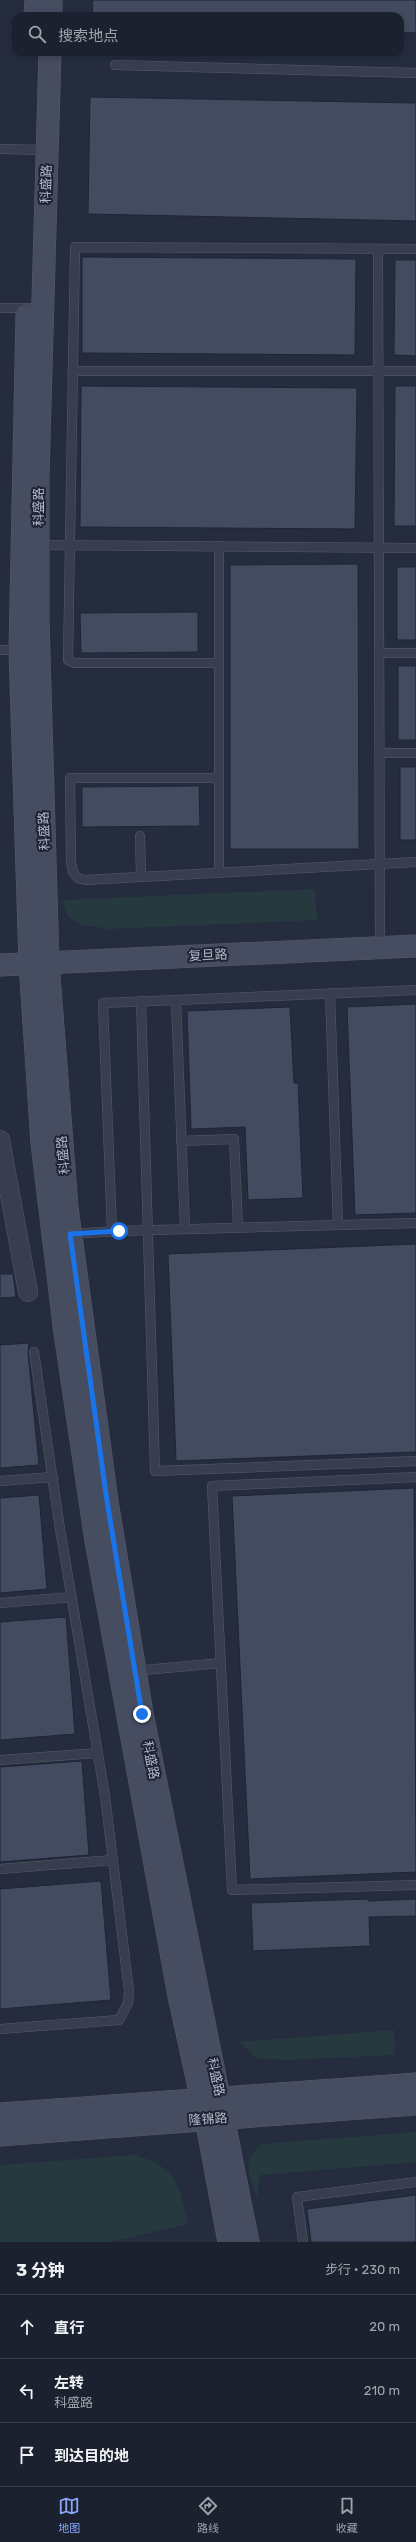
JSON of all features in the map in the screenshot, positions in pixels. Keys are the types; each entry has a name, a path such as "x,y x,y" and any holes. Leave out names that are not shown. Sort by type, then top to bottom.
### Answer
{"street":[{"path":"35,12 36,0"},
{"path":"51,0 51,12"},
{"name":"科盛路","path":"35,56 40,150"},
{"name":"科盛路","path":"50,56 40,150 29,544 19,650 39,963 61,1235 96,1541 127,1672 213,2108 248,2242"},
{"name":"复旦路","path":"0,965 416,946"},
{"path":"0,1140 28,1292"},
{"name":"隆锦路","path":"0,2135 416,2084"},
{"name":"隆锦路","path":"0,2114 416,2104"},
{"name":"科盛路","path":"213,2108 229,2242"}],"lane":[{"path":"115,65 416,73"},
{"path":"0,149 40,150"},
{"path":"219,663 74,662 68,660 74,247 416,250"},
{"path":"378,249 380,948"},
{"path":"0,308 35,308"},
{"path":"72,371 416,372"},
{"path":"29,544 416,548"},
{"path":"219,546 219,872"},
{"path":"379,653 416,653"},
{"path":"380,753 416,753"},
{"path":"219,778 70,778 73,872 78,878 85,880 416,862"},
{"path":"140,836 141,876"},
{"path":"112,1231 103,1003 416,990"},
{"path":"330,993 338,1225"},
{"path":"176,1000 185,1229"},
{"path":"141,1001 155,1471 416,1461"},
{"path":"181,1141 234,1139 238,1228"},
{"path":"61,1235 112,1231 416,1222"},
{"path":"0,2029 120,2020 124,2014 129,1991 114,1860 34,1352"},
{"path":"0,1481 53,1477"},
{"path":"416,1477 212,1486 232,1890 416,1885"},
{"path":"0,1602 72,1597"},
{"path":"127,1672 221,1663"},
{"path":"0,1760 98,1753"},
{"path":"0,1869 114,1860"},
{"path":"303,2242 297,2197 416,2182"}],"shaded area":[{"path":"315,889 317,920 108,929 79,924 67,916 62,900"},
{"path":"394,2030 395,2055 283,2060 256,2058 239,2042"},
{"path":"416,2132 416,2162 260,2175 257,2198 250,2175 249,2162 255,2150 262,2144"},
{"path":"135,2155 150,2160 169,2172 178,2188 188,2224 111,2242 0,2242 0,2165"}],"building":[{"path":"93,0 416,0 416,33 404,32 404,12 92,12"},
{"path":"90,97 416,103 416,221 88,214"},
{"path":"82,257 356,259 355,355 82,353"},
{"path":"395,260 416,260 416,356 394,355"},
{"path":"81,386 357,388 355,529 80,527"},
{"path":"395,386 416,386 416,526 394,526"},
{"path":"358,564 359,849 230,849 230,565"},
{"path":"397,567 416,567 416,640 397,640"},
{"path":"198,612 198,652 81,653 80,613"},
{"path":"398,666 416,666 416,740 398,740"},
{"path":"400,767 416,767 416,840 400,840"},
{"path":"199,786 200,826 82,827 82,787"},
{"path":"416,1004 416,1213 355,1215 347,1007"},
{"path":"290,1007 294,1083 298,1083 303,1198 248,1200 245,1127 191,1129 187,1011"},
{"path":"416,1244 416,1452 176,1461 168,1254"},
{"path":"0,1274 13,1274 16,1297 0,1298"},
{"path":"29,1343 28,1353 39,1465 0,1468 0,1345"},
{"path":"414,1488 416,1872 250,1879 232,1496"},
{"path":"39,1495 47,1589 0,1593 0,1498"},
{"path":"66,1617 75,1734 0,1740 0,1622"},
{"path":"82,1761 89,1855 0,1862 0,1767"},
{"path":"101,1881 111,2000 0,2009 0,1889"},
{"path":"368,1899 368,1901 416,1899 416,1916 369,1917 370,1946 253,1951 251,1903"},
{"path":"416,2195 416,2242 311,2242 307,2209"}],"route":[{"path":"119,1231 70,1234 107,1501 142,1714"}]}
